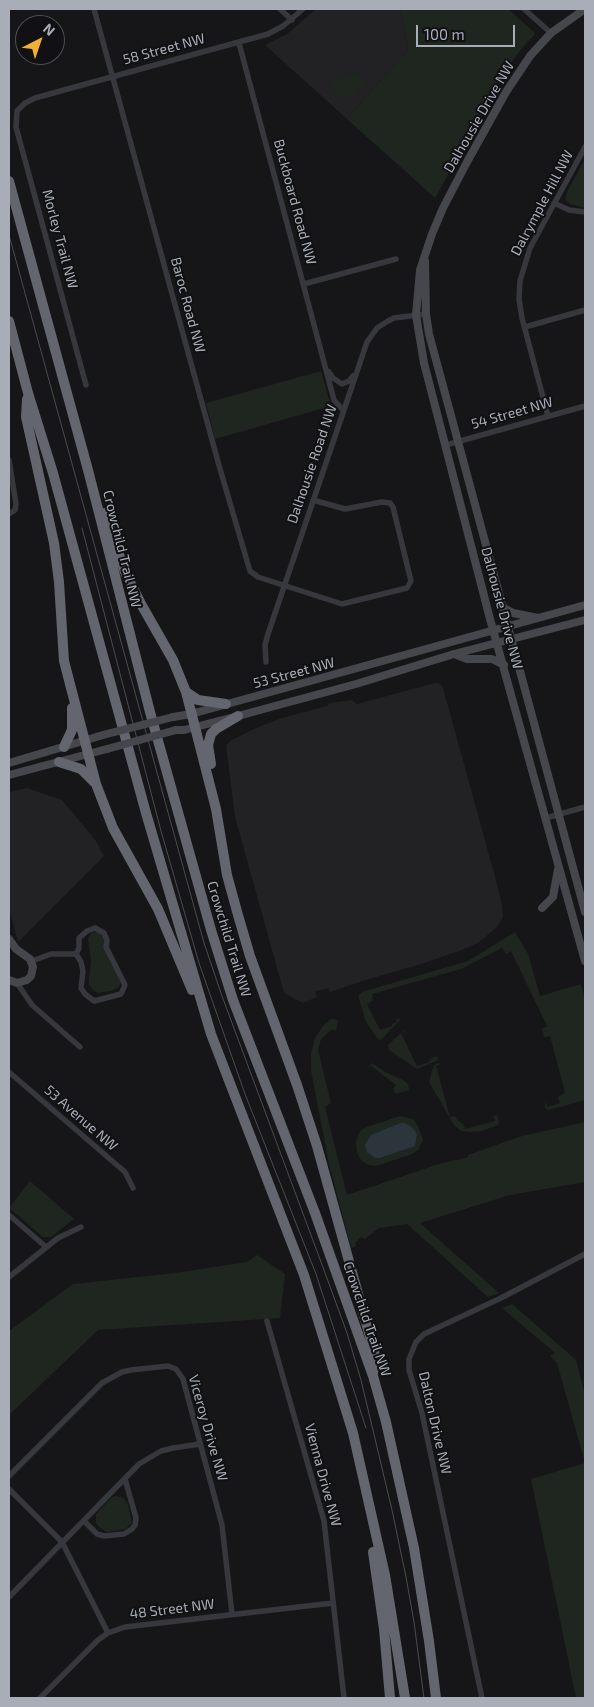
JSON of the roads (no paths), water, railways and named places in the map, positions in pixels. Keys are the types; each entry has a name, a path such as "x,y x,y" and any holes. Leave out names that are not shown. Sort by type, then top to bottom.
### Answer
{"highway":[{"name":"Crowchild Trail NW","path":"9,182 88,470 150,712 211,930 233,1000 315,1213 373,1376 386,1422 414,1548 436,1698"},
{"path":"9,321 28,393 53,473 146,812 211,1034"},
{"path":"28,393 26,417 54,543 60,582 64,661 96,784 113,828 158,909 211,1034 304,1275 353,1433 385,1575 406,1698"},
{"path":"88,470 96,486 125,572 173,660 186,692 216,809 227,874 238,915 250,956 317,1146 375,1355 373,1376"},
{"path":"186,692 198,700 226,704"},
{"path":"64,747 72,730 72,708 74,702"},
{"path":"216,809 218,798 209,752 209,739 216,729 238,716"},
{"path":"59,762 80,769 96,784"},
{"path":"373,1523 371,1540 378,1579 389,1668 390,1698"}],"street":[{"name":"Baroc Road NW","path":"94,9 220,469 250,571 255,575 284,586"},
{"path":"280,9 292,20"},
{"name":"58 Street NW","path":"25,103 35,98 112,76 268,34 292,20 303,9"},
{"path":"524,9 551,33"},
{"name":"Dalhousie Drive NW","path":"585,9 551,33 530,56 506,92 443,208 432,234 425,260 420,270 416,315 424,363 497,642 585,962"},
{"name":"Buckboard Road NW","path":"239,43 334,400 343,410"},
{"name":"Morley Trail NW","path":"25,103 17,112 16,127 86,385"},
{"name":"Dalrymple Hill NW","path":"548,416 525,327 520,299 522,272 530,248 585,147"},
{"path":"554,203 568,210 585,212"},
{"path":"304,284 396,259"},
{"name":"Dalhousie Drive NW","path":"425,260 426,314 429,334 558,814 584,900 585,912"},
{"path":"525,327 585,310"},
{"name":"Dalhousie Road NW","path":"266,662 266,641 367,342 377,328 394,318 426,314"},
{"path":"326,368 333,378 342,384 349,381 356,372"},
{"name":"54 Street NW","path":"446,445 585,406"},
{"path":"9,460 16,500 15,510 9,514"},
{"path":"284,586 342,604 404,590 410,584 393,507 390,503 382,502 354,509 345,509 313,500"},
{"name":"53 Street NW","path":"9,764 103,735 191,714 585,606"},
{"path":"502,607 513,613 539,618"},
{"name":"53 Street NW","path":"9,775 176,730 238,716 356,684 497,642 585,620"},
{"path":"454,654 467,660 492,659 504,665"},
{"path":"546,818 585,807"},
{"path":"542,908 553,897 559,865"},
{"path":"95,928 104,934 107,940 106,947 125,985 121,994 94,1000 85,994 81,988 83,971 81,962 76,954 79,948 79,938 87,931 95,928"},
{"path":"9,938 9,953"},
{"path":"9,938 16,949 32,961 33,972 27,980 24,993"},
{"path":"32,961 51,954 76,954"},
{"path":"9,980 17,983 32,1005 80,1047"},
{"path":"17,983 27,980"},
{"name":"53 Avenue NW","path":"9,1072 124,1172 133,1188"},
{"path":"9,1215 46,1247"},
{"path":"9,1277 58,1238 82,1227"},
{"name":"Dalton Drive NW","path":"482,1698 422,1413 409,1370 409,1359 416,1342 424,1334 501,1298 585,1254"},
{"name":"Vienna Drive NW","path":"267,1322 324,1521 344,1698"},
{"name":"Viceroy Drive NW","path":"9,1476 102,1383 122,1372 131,1370 168,1366 179,1371 183,1379 222,1525 232,1614"},
{"path":"9,1597 139,1464 161,1451 200,1444"},
{"path":"84,1520 98,1534 104,1536 124,1534 130,1531 135,1525 136,1518 125,1479"},
{"path":"9,1489 62,1542 108,1633"},
{"name":"48 Street NW","path":"40,1698 98,1640 108,1633 125,1627 333,1603"}],"tram line":[{"path":"9,235 204,943 347,1333 361,1380 406,1577 424,1698"},
{"path":"82,528 161,831 199,963 245,1094 316,1274 366,1428"}]}
